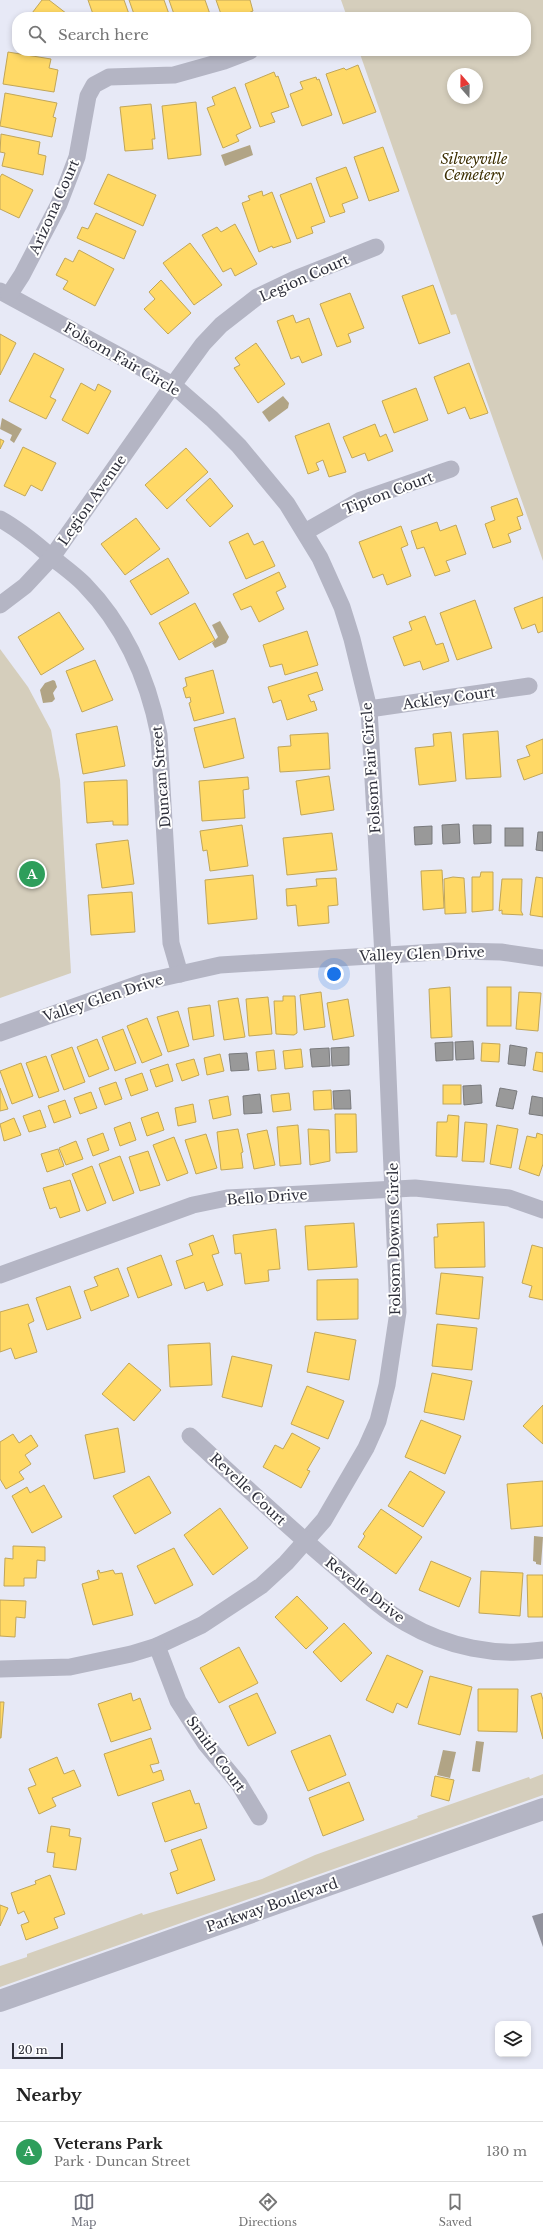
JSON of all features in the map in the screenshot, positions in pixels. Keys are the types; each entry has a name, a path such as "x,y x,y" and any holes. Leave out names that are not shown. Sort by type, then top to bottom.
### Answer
{"street":[{"name":"Arizona Court","path":"4,293 22,275 58,204 77,157 88,96 94,85 109,77 174,74 224,61 237,56"},
{"name":"Legion Court","path":"173,385 203,344 221,325 257,297 295,279 376,247"},
{"name":"Folsom Fair Circle","path":"4,293 173,385 239,446 287,504 320,558 342,607 352,639 369,709 383,956"},
{"name":"Legion Avenue","path":"0,605 25,586 52,557 173,385"},
{"name":"Tipton Court","path":"305,532 361,500 451,469"},
{"name":"Duncan Street","path":"0,519 26,536 84,584 114,620 128,645 153,706 161,750 171,943 180,974"},
{"name":"Ackley Court","path":"369,709 529,686"},
{"name":"Valley Glen Drive","path":"0,1033 144,982 220,965 478,951 543,958"},
{"name":"Folsom Downs Circle","path":"0,1669 70,1667 131,1654 157,1646 218,1616 261,1586 306,1542 324,1520 366,1448 378,1421 387,1385 398,1312 383,956"},
{"name":"Bello Drive","path":"0,1274 193,1205 227,1198 415,1188 509,1198 543,1210"},
{"name":"Revelle Court","path":"190,1436 306,1542"},
{"name":"Revelle Drive","path":"306,1542 388,1610 406,1623 432,1636 463,1647 493,1652 523,1653 543,1650"},
{"name":"Smith Court","path":"157,1646 178,1701 205,1743 239,1784 259,1817"},
{"name":"Parkway Boulevard","path":"0,2001 543,1809"}],"green space":[{"name":"Silveyville Cemetery","path":"341,0 543,0 543,561 456,314 451,315 361,56 531,56 531,12 345,12"},
{"path":"0,649 28,687 51,730 60,780 71,973 0,998"},
{"path":"543,1774 543,1795 0,1987 0,1966 27,1957 27,1954 142,1913 143,1915 262,1879 315,1855 418,1818 417,1816 529,1777 530,1779"}],"shaded area":[{"path":"250,145 253,155 225,166 221,155"},
{"path":"283,396 289,403 288,408 269,422 262,412"},
{"path":"2,418 22,429 14,443 10,440 12,435 0,429"},
{"path":"220,621 229,637 226,643 215,648 212,643 218,637 212,625"},
{"path":"53,680 55,681 57,687 53,693 55,699 52,702 43,703 40,690 45,683"},
{"path":"534,1536 543,1537 541,1565 536,1564 536,1562 533,1561"},
{"path":"476,1741 484,1742 480,1772 472,1771"},
{"path":"443,1750 456,1752 450,1778 437,1775"}],"building: Homes":[{"path":"42,0 49,0 65,12 33,12"},
{"path":"88,0 124,0 128,12 92,12"},
{"path":"129,0 164,0 168,12 133,12"},
{"path":"169,0 205,0 209,12 173,12"},
{"path":"216,0 250,0 253,11 251,12 220,12"},
{"path":"8,52 12,53 12,56 33,56 51,59 49,68 58,70 54,92 3,84"},
{"path":"358,65 376,112 343,124 326,74 344,68 346,70"},
{"path":"274,72 276,77 278,76 289,107 271,113 275,122 260,127 245,84"},
{"path":"316,77 317,80 319,79 332,115 302,126 290,94 303,89 300,82"},
{"path":"235,87 251,128 236,135 239,141 223,148 207,108 215,105 212,97"},
{"path":"5,93 57,103 53,117 56,118 52,137 0,126"},
{"path":"196,102 201,155 168,159 162,106"},
{"path":"151,104 155,139 152,139 153,149 125,151 120,107"},
{"path":"1,134 40,142 38,154 46,156 43,175 2,166 5,153 0,152"},
{"path":"383,147 399,191 369,201 354,157"},
{"path":"346,167 358,198 342,204 345,212 330,217 316,178"},
{"path":"2,174 33,190 19,218 0,209 0,177"},
{"path":"108,174 156,195 143,226 94,204"},
{"path":"311,183 325,222 311,227 313,233 297,239 280,195"},
{"path":"262,191 263,196 272,192 291,242 273,248 272,246 259,252 242,203 250,200 248,196"},
{"path":"96,213 136,231 124,259 77,238 82,227 88,229"},
{"path":"235,224 257,264 235,276 231,268 223,272 202,235 217,227 221,232"},
{"path":"190,243 222,285 194,305 163,263"},
{"path":"79,250 114,269 95,306 63,289 68,281 56,275 65,258 73,262"},
{"path":"161,280 191,313 168,334 144,309 155,299 149,292"},
{"path":"433,285 450,333 419,344 402,296"},
{"path":"350,293 364,328 348,334 351,342 337,347 320,304"},
{"path":"293,315 296,323 309,318 322,355 302,363 299,356 291,359 277,321"},
{"path":"0,334 16,343 0,375"},
{"path":"256,343 285,384 258,403 234,368 240,365 235,358"},
{"path":"34,353 64,369 50,397 56,400 46,419 9,401"},
{"path":"469,363 488,413 470,419 465,407 448,414 434,377"},
{"path":"81,383 95,391 98,384 111,391 88,434 62,420"},
{"path":"416,388 428,420 394,433 382,401"},
{"path":"329,423 346,472 329,477 323,460 316,463 319,470 308,474 295,436"},
{"path":"375,424 380,437 386,434 393,451 368,461 365,453 352,458 343,437"},
{"path":"0,439 4,441 0,449"},
{"path":"23,447 56,463 42,491 31,485 25,496 4,486"},
{"path":"186,448 208,472 167,509 145,485"},
{"path":"210,478 233,506 210,527 186,500"},
{"path":"517,498 523,515 517,517 521,529 508,534 511,542 493,548 485,524 495,520 491,507"},
{"path":"136,518 160,549 125,575 101,544"},
{"path":"437,522 440,531 456,525 466,554 446,561 450,571 435,576 424,547 417,549 411,531"},
{"path":"401,526 408,545 401,548 411,576 387,585 383,574 373,578 359,542"},
{"path":"248,533 254,545 263,541 275,566 246,579 229,542"},
{"path":"168,558 189,593 151,615 130,581"},
{"path":"279,572 286,587 276,592 284,609 259,622 251,606 241,610 233,594"},
{"path":"543,597 543,631 538,633 535,624 522,629 514,608"},
{"path":"475,600 492,648 457,660 440,613"},
{"path":"195,603 215,640 179,660 159,623"},
{"path":"59,612 84,649 41,675 18,637"},
{"path":"425,616 436,645 443,643 449,661 423,670 420,661 404,666 393,637 412,630 409,622"},
{"path":"307,631 318,665 285,675 282,664 270,667 263,645"},
{"path":"95,660 113,700 82,712 66,671"},
{"path":"213,670 224,713 194,721 189,703 191,702 190,697 186,698 183,688 187,686 185,678"},
{"path":"317,672 323,690 308,695 311,702 314,701 317,710 287,720 281,700 273,703 268,687"},
{"path":"235,718 244,758 204,768 194,728"},
{"path":"117,726 125,766 83,774 76,734"},
{"path":"498,731 501,777 466,779 463,734"},
{"path":"451,732 456,781 419,785 415,748 434,746 433,734"},
{"path":"328,733 330,769 280,772 278,747 291,746 290,735"},
{"path":"543,739 543,773 524,780 517,760 530,756 526,746"},
{"path":"329,776 334,810 301,815 296,781"},
{"path":"248,777 249,789 243,790 245,818 202,821 199,781"},
{"path":"127,780 128,825 113,825 113,821 87,823 84,782"},
{"path":"242,825 248,866 210,871 207,850 203,851 200,831"},
{"path":"332,833 337,870 287,875 283,838"},
{"path":"128,840 134,884 102,888 96,844"},
{"path":"442,870 444,908 423,910 421,871"},
{"path":"481,872 493,872 493,910 472,912 472,877 480,877"},
{"path":"253,875 257,919 208,924 205,880"},
{"path":"453,877 464,878 466,913 445,914 444,879"},
{"path":"536,877 543,878 543,917 530,915"},
{"path":"336,878 338,905 328,906 329,923 298,926 296,905 287,906 286,889 317,886 316,879"},
{"path":"502,879 522,879 521,911 523,915 502,914 502,910 499,911"},
{"path":"132,892 135,932 91,935 88,895"},
{"path":"450,987 452,1037 431,1038 429,989"},
{"path":"487,987 511,987 511,1026 487,1026"},
{"path":"321,992 325,1027 304,1030 300,995"},
{"path":"519,992 541,993 538,1031 516,1029"},
{"path":"283,996 295,996 297,1033 294,1035 276,1034 274,1001 283,1001"},
{"path":"268,997 272,1034 249,1036 246,999"},
{"path":"238,998 245,1037 224,1040 218,1001"},
{"path":"348,999 354,1036 333,1040 327,1003"},
{"path":"210,1005 214,1036 193,1040 188,1008"},
{"path":"178,1011 189,1046 168,1052 157,1017"},
{"path":"147,1018 162,1055 142,1063 127,1026"},
{"path":"123,1029 136,1063 115,1071 102,1037"},
{"path":"97,1039 109,1069 89,1077 77,1047"},
{"path":"482,1043 500,1044 499,1062 481,1061"},
{"path":"72,1047 85,1082 64,1090 51,1055"},
{"path":"301,1049 303,1067 285,1069 283,1051"},
{"path":"274,1050 276,1069 258,1071 256,1052"},
{"path":"536,1052 543,1053 543,1072 533,1070"},
{"path":"220,1054 224,1071 207,1075 204,1058"},
{"path":"46,1056 59,1091 39,1098 26,1063"},
{"path":"194,1059 199,1075 182,1081 176,1064"},
{"path":"21,1063 33,1096 12,1104 0,1071"},
{"path":"168,1064 173,1081 156,1087 150,1070"},
{"path":"142,1073 148,1090 131,1096 125,1079"},
{"path":"116,1082 122,1099 105,1105 99,1088"},
{"path":"443,1085 461,1085 461,1104 443,1104"},
{"path":"0,1088 8,1109 0,1111"},
{"path":"331,1090 332,1109 314,1110 313,1091"},
{"path":"91,1092 97,1108 80,1114 74,1098"},
{"path":"289,1093 291,1110 273,1112 271,1095"},
{"path":"228,1096 231,1115 213,1119 209,1100"},
{"path":"65,1100 71,1117 54,1123 48,1106"},
{"path":"193,1104 196,1122 178,1126 175,1108"},
{"path":"40,1110 46,1127 29,1132 23,1116"},
{"path":"158,1112 164,1130 147,1136 141,1118"},
{"path":"335,1114 356,1114 357,1152 336,1153"},
{"path":"448,1115 459,1116 457,1157 436,1156 437,1122 447,1122"},
{"path":"14,1118 21,1135 4,1141 0,1124"},
{"path":"130,1122 136,1140 120,1146 114,1128"},
{"path":"465,1122 487,1124 484,1162 462,1161"},
{"path":"298,1125 301,1164 280,1166 277,1127"},
{"path":"497,1125 518,1129 511,1168 490,1164"},
{"path":"238,1129 243,1152 241,1153 243,1168 221,1170 217,1132"},
{"path":"308,1129 329,1130 330,1161 310,1165"},
{"path":"267,1130 275,1165 254,1169 247,1134"},
{"path":"103,1133 109,1150 93,1156 87,1139"},
{"path":"537,1133 543,1135 543,1164 539,1176 519,1169 527,1136 536,1138"},
{"path":"206,1134 217,1168 196,1174 185,1140"},
{"path":"174,1137 188,1173 167,1181 153,1145"},
{"path":"76,1141 83,1159 66,1165 59,1148"},
{"path":"58,1149 64,1166 47,1172 41,1154"},
{"path":"148,1151 160,1185 140,1191 129,1157"},
{"path":"120,1156 134,1193 113,1201 99,1164"},
{"path":"92,1166 106,1203 87,1211 72,1174"},
{"path":"70,1180 80,1211 60,1218 56,1207 50,1209 43,1188"},
{"path":"484,1222 485,1267 435,1268 434,1237 438,1237 437,1224"},
{"path":"354,1223 357,1267 308,1270 305,1226"},
{"path":"276,1229 280,1269 268,1270 269,1281 245,1284 241,1253 235,1254 233,1235"},
{"path":"213,1235 219,1253 212,1255 223,1285 207,1291 204,1282 185,1289 176,1261 193,1255 189,1244"},
{"path":"532,1245 543,1248 543,1300 529,1297 532,1286 522,1283"},
{"path":"161,1255 172,1285 138,1298 127,1268"},
{"path":"118,1268 129,1296 91,1311 84,1291 98,1286 94,1277"},
{"path":"441,1273 483,1277 479,1319 436,1314"},
{"path":"358,1279 358,1319 317,1320 317,1280"},
{"path":"70,1286 81,1318 47,1330 36,1298"},
{"path":"28,1304 34,1321 28,1324 37,1352 15,1359 11,1348 0,1352 0,1312"},
{"path":"437,1324 477,1328 472,1370 432,1366"},
{"path":"315,1332 356,1340 349,1380 307,1372"},
{"path":"210,1343 212,1385 170,1387 168,1345"},
{"path":"232,1356 272,1365 262,1407 222,1397"},
{"path":"129,1363 161,1390 134,1421 102,1394"},
{"path":"432,1373 472,1381 464,1420 424,1412"},
{"path":"307,1386 344,1401 328,1439 291,1424"},
{"path":"543,1405 543,1444 523,1426"},
{"path":"421,1420 461,1436 445,1474 405,1457"},
{"path":"118,1428 125,1472 94,1479 85,1435"},
{"path":"292,1433 320,1448 307,1470 310,1471 301,1488 263,1467 275,1445 283,1449"},
{"path":"13,1434 19,1443 31,1435 38,1446 25,1455 31,1464 19,1472 24,1479 6,1489 0,1479 0,1442"},
{"path":"410,1471 445,1492 423,1527 388,1506"},
{"path":"149,1476 171,1513 135,1534 113,1496"},
{"path":"543,1481 543,1526 511,1529 507,1484"},
{"path":"44,1485 62,1517 32,1533 12,1496 27,1487 30,1493"},
{"path":"220,1508 248,1548 213,1575 184,1535"},
{"path":"381,1509 422,1537 396,1574 358,1547 365,1536 363,1534"},
{"path":"13,1546 45,1547 45,1561 37,1560 36,1578 24,1578 24,1586 4,1586 5,1558 13,1559"},
{"path":"174,1548 193,1585 155,1604 137,1566"},
{"path":"431,1561 471,1578 459,1607 419,1590"},
{"path":"99,1570 100,1573 113,1570 115,1574 122,1573 133,1615 93,1625 82,1584 99,1579 97,1571"},
{"path":"481,1571 523,1573 520,1616 479,1613"},
{"path":"527,1575 543,1575 543,1617 528,1617"},
{"path":"297,1596 328,1628 306,1649 275,1617"},
{"path":"0,1600 26,1601 25,1618 16,1617 15,1637 0,1636"},
{"path":"344,1623 372,1653 341,1682 313,1652"},
{"path":"239,1647 258,1683 219,1703 200,1668"},
{"path":"387,1655 423,1671 407,1708 397,1703 393,1713 366,1700"},
{"path":"430,1676 472,1687 460,1735 418,1724"},
{"path":"478,1689 518,1689 517,1732 478,1731"},
{"path":"131,1693 133,1701 140,1698 151,1729 111,1742 98,1704"},
{"path":"257,1693 276,1733 248,1746 229,1706"},
{"path":"541,1693 543,1700 543,1739 531,1696"},
{"path":"0,1702 4,1702 1,1738 0,1738"},
{"path":"330,1735 346,1775 308,1791 291,1751"},
{"path":"151,1738 159,1763 150,1765 153,1773 161,1770 164,1780 118,1796 104,1754"},
{"path":"57,1757 64,1774 74,1770 81,1786 52,1798 56,1806 39,1814 28,1788 36,1785 29,1769"},
{"path":"435,1776 454,1780 449,1801 431,1796"},
{"path":"349,1782 364,1820 323,1836 309,1798"},
{"path":"190,1790 195,1804 199,1803 207,1828 165,1842 152,1803"},
{"path":"51,1826 70,1829 69,1836 81,1838 76,1870 53,1867 55,1853 47,1852"},
{"path":"201,1839 215,1880 177,1894 170,1873 178,1870 171,1850"},
{"path":"50,1875 65,1914 54,1918 58,1928 26,1940 21,1925 29,1922 24,1911 18,1914 11,1893 36,1884 35,1881"},
{"path":"0,1905 8,1908 0,1926"}],"building: Industry":[{"path":"459,824 460,843 443,844 442,825"},
{"path":"473,825 491,825 491,843 474,844"},
{"path":"432,826 432,844 415,845 414,827"},
{"path":"505,828 523,828 523,846 505,846"},
{"path":"538,832 543,832 543,851 536,850"},
{"path":"473,1041 474,1059 456,1060 455,1042"},
{"path":"453,1042 453,1060 436,1061 435,1043"},
{"path":"510,1045 527,1048 525,1066 508,1064"},
{"path":"349,1047 349,1065 332,1066 331,1048"},
{"path":"329,1048 330,1066 312,1067 310,1049"},
{"path":"247,1053 249,1070 231,1071 229,1054"},
{"path":"481,1085 482,1103 464,1105 463,1086"},
{"path":"500,1088 517,1091 513,1109 496,1106"},
{"path":"350,1090 351,1109 334,1109 333,1091"},
{"path":"260,1094 262,1113 244,1114 243,1096"},
{"path":"532,1096 543,1098 543,1116 529,1114"}],"building: Other":[{"path":"543,1913 543,1947 532,1916"}],"place":[{"name":"Veterans Park","path":"32,874"}]}
